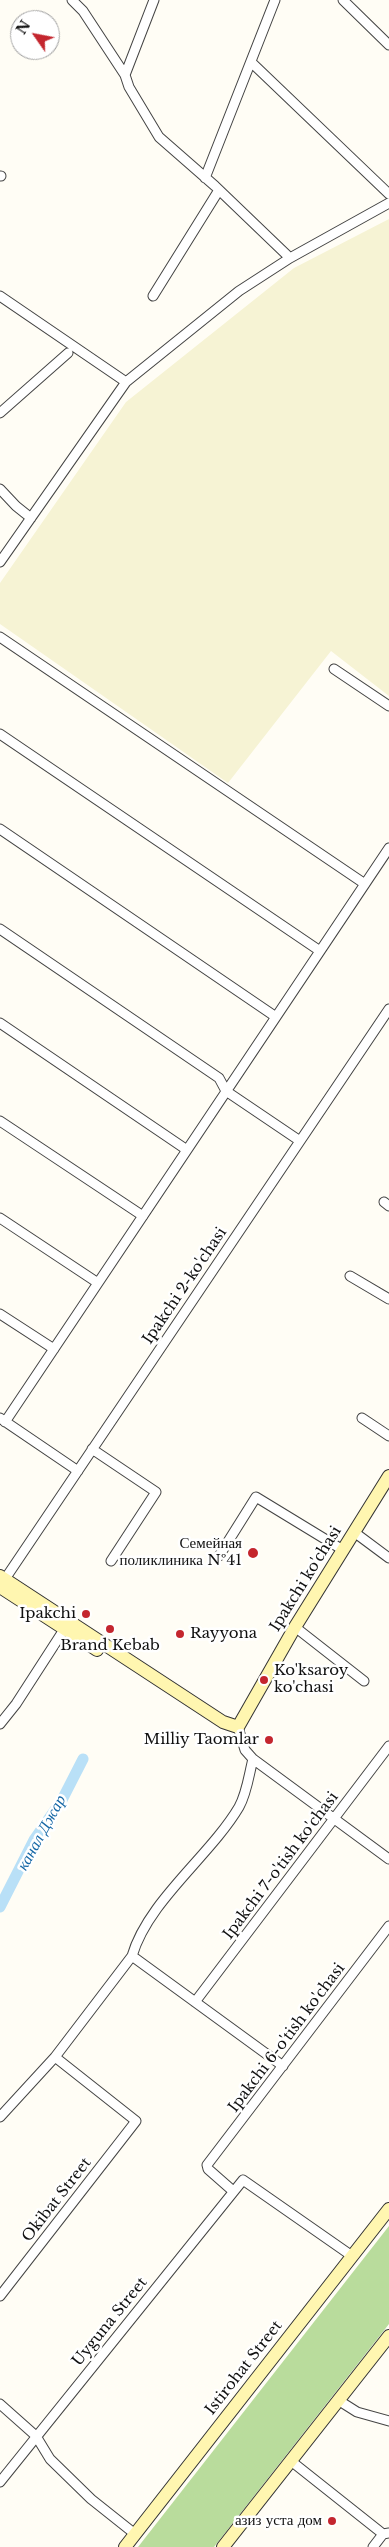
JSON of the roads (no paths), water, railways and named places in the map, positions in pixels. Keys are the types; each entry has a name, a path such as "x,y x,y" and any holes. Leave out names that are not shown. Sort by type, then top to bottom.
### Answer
{"main road":[{"name":"Ipakchi ko'chasi","path":"238,1727 295,1627 389,1476"},
{"path":"2,1581 67,1625 223,1722 238,1727"},
{"name":"Istirohat Street","path":"125,2547 389,2209"},
{"path":"223,2547 389,2336"}],"street":[{"path":"72,0 83,11 125,75 129,87 159,137 219,190 290,258"},
{"path":"125,75 154,0"},
{"path":"205,178 275,0"},
{"path":"343,0 389,45"},
{"path":"250,62 389,194"},
{"path":"153,296 219,190"},
{"path":"0,562 126,382 239,291 290,258 389,204"},
{"path":"0,296 126,382"},
{"path":"0,412 68,353"},
{"path":"0,489 31,518"},
{"path":"0,637 364,884"},
{"path":"334,669 389,706"},
{"path":"0,734 320,952"},
{"path":"0,829 276,1017"},
{"path":"78,1471 3,1420 54,1350 389,848"},
{"path":"0,929 219,1078 226,1091 300,1141"},
{"name":"Ipakchi 2-ko'chasi","path":"2,1581 389,1009"},
{"path":"0,1023 187,1150"},
{"path":"0,1121 143,1216"},
{"path":"0,1218 98,1283"},
{"path":"350,1276 389,1299"},
{"path":"0,1314 54,1350"},
{"path":"362,1418 389,1436"},
{"path":"92,1449 156,1492 111,1561"},
{"path":"219,1556 256,1497 343,1550"},
{"path":"354,1532 389,1558"},
{"path":"0,1724 16,1704 67,1625"},
{"path":"295,1627 364,1681"},
{"path":"238,1727 245,1750 253,1759 389,1859"},
{"name":"Ipakchi 7-o'tish ko'chasi","path":"194,2002 389,1746"},
{"path":"0,2118 55,2056 132,1956 136,1943 157,1910 238,1809 253,1759"},
{"name":"Ipakchi 6-o'tish ko'chasi","path":"233,2191 206,2167 389,1926"},
{"path":"132,1956 283,2066"},
{"name":"Okibat Street","path":"0,2296 136,2121 55,2056"},
{"name":"Uyguna Street","path":"0,2482 243,2180 352,2256"},
{"path":"338,2400 357,2412 389,2421"},
{"path":"0,2404 36,2436 50,2459 91,2499 135,2534"},
{"path":"291,2461 386,2534 373,2547"}],"waterway":[{"name":"канал Джар","path":"0,1907 34,1840 62,1800 83,1759"}],"place":[{"name":"Семейная поликлиника №41","path":"253,1553"},
{"name":"Ipakchi","path":"86,1614"},
{"name":"Brand Kebab","path":"110,1629"},
{"name":"Rayyona","path":"180,1634"},
{"name":"Ko'ksaroy ko'chasi","path":"264,1680"},
{"name":"Milliy Taomlar","path":"269,1740"},
{"name":"азиз уста дом","path":"332,2521"}]}
